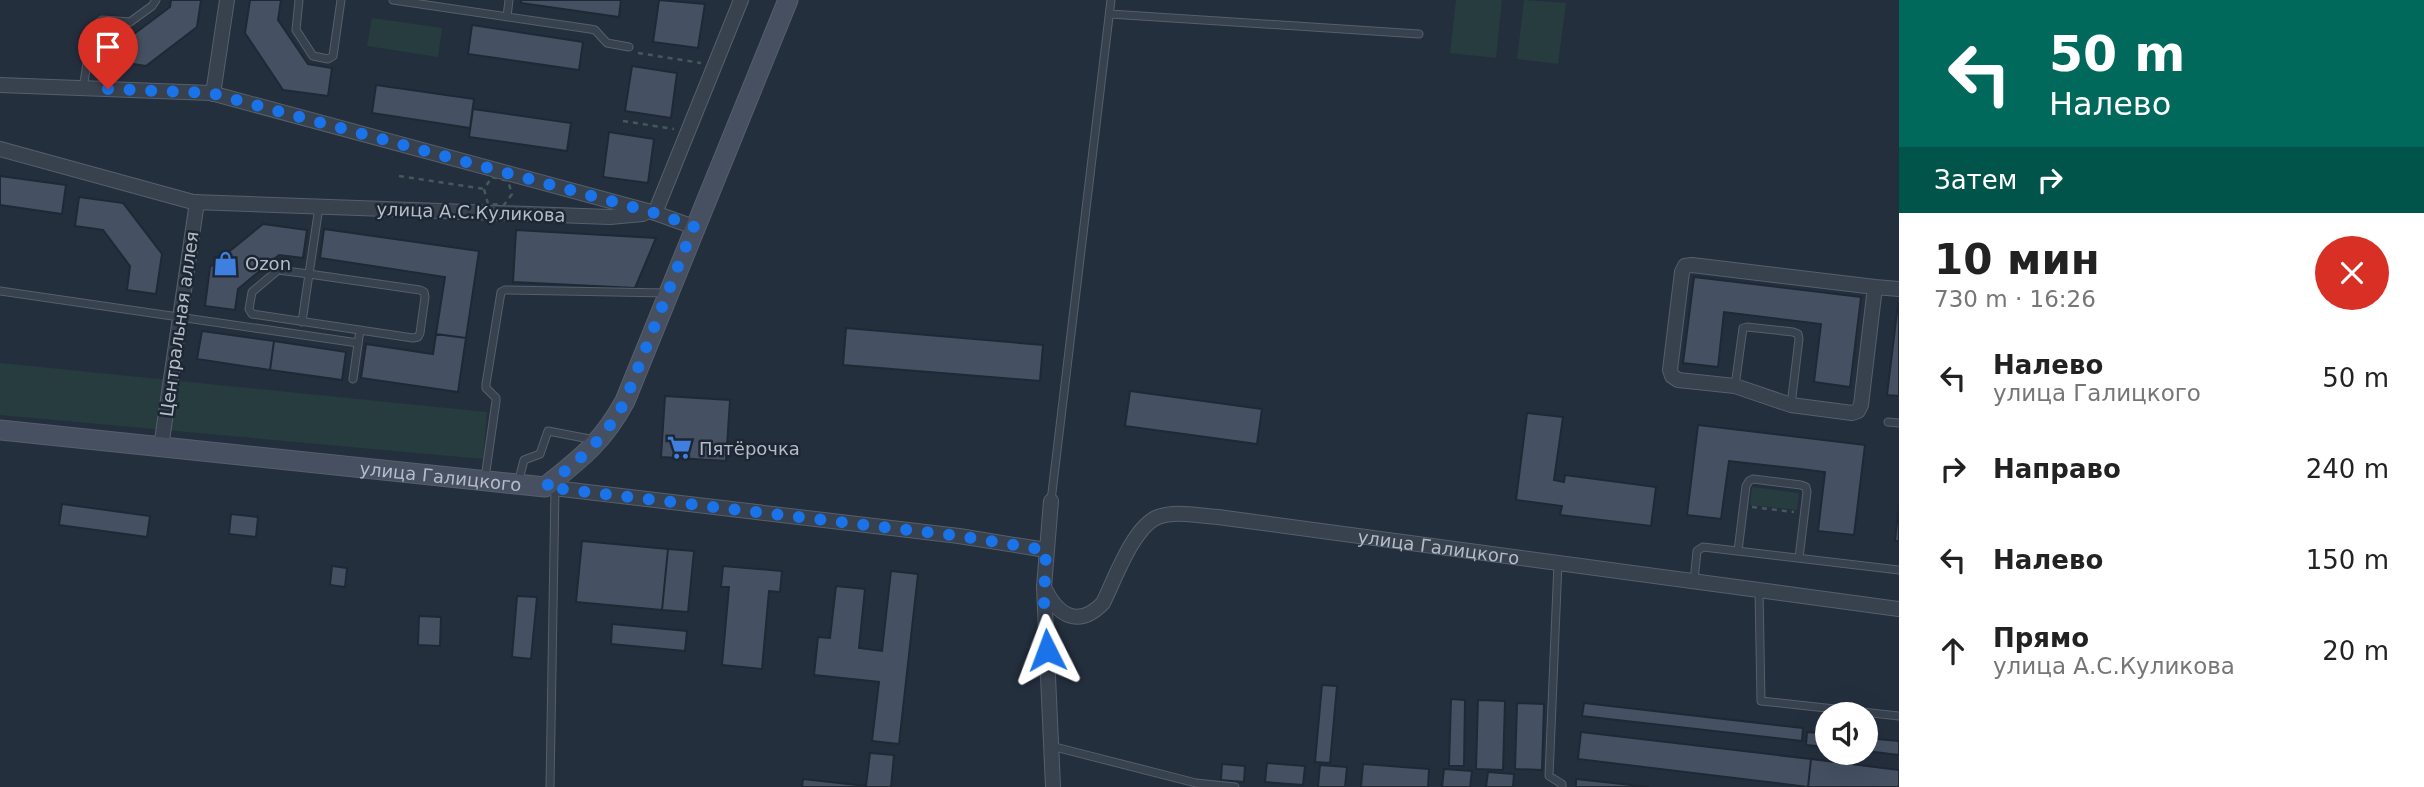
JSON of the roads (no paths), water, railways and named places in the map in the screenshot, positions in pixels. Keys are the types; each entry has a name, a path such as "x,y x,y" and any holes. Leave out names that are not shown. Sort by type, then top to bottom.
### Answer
{"street":[{"path":"213,94 227,0"},
{"path":"694,226 655,213 741,0"},
{"path":"550,488 592,450 625,401 788,0"},
{"name":"улица А.С.Куликова","path":"0,85 213,94 655,213"},
{"name":"улица А.С.Куликова","path":"0,149 197,202 610,217 655,213"},
{"name":"Центральная аллея","path":"161,447 197,202"},
{"path":"1875,287 1861,405 1858,411 1852,413 1791,405 1735,386 1678,380 1672,376 1670,370 1682,272 1685,266 1899,289"},
{"name":"улица Галицкого","path":"0,430 485,480 959,536 1046,550"},
{"path":"1051,501 1044,587 1053,787"},
{"name":"улица Галицкого","path":"1044,587 1054,606 1062,612 1084,616 1095,611 1103,603 1138,534 1148,522 1160,516 1174,514 1218,517 1899,610"}],"lane":[{"path":"83,88 93,27 103,20 130,22 156,0"},
{"path":"299,0 296,30 313,56 328,59 333,56 341,0"},
{"path":"393,0 590,29 595,30 607,43 629,47"},
{"path":"507,17 509,0"},
{"path":"1051,501 1111,0"},
{"path":"1110,14 1419,34"},
{"path":"302,322 319,206"},
{"path":"278,270 424,292 418,337 302,322 252,314 249,309 255,288 278,270"},
{"path":"0,290 358,343"},
{"path":"485,480 496,401 486,384 501,292 668,293"},
{"path":"1735,386 1743,328 1793,332 1798,334 1799,339 1791,405"},
{"path":"353,379 360,330"},
{"path":"1888,422 1899,423"},
{"path":"517,484 524,460 540,454 548,431 599,441"},
{"path":"1738,551 1749,481 1777,482 1806,487 1799,558"},
{"path":"550,488 550,787"},
{"path":"1694,582 1699,548 1899,570"},
{"path":"1558,563 1549,776 1562,784 1562,787"},
{"path":"1759,590 1761,701 1899,716"},
{"path":"1051,746 1196,783 1235,787"}],"place":[{"name":"Ozon","path":"225,263"},
{"name":"Пятёрочка","path":"679,448"}]}
